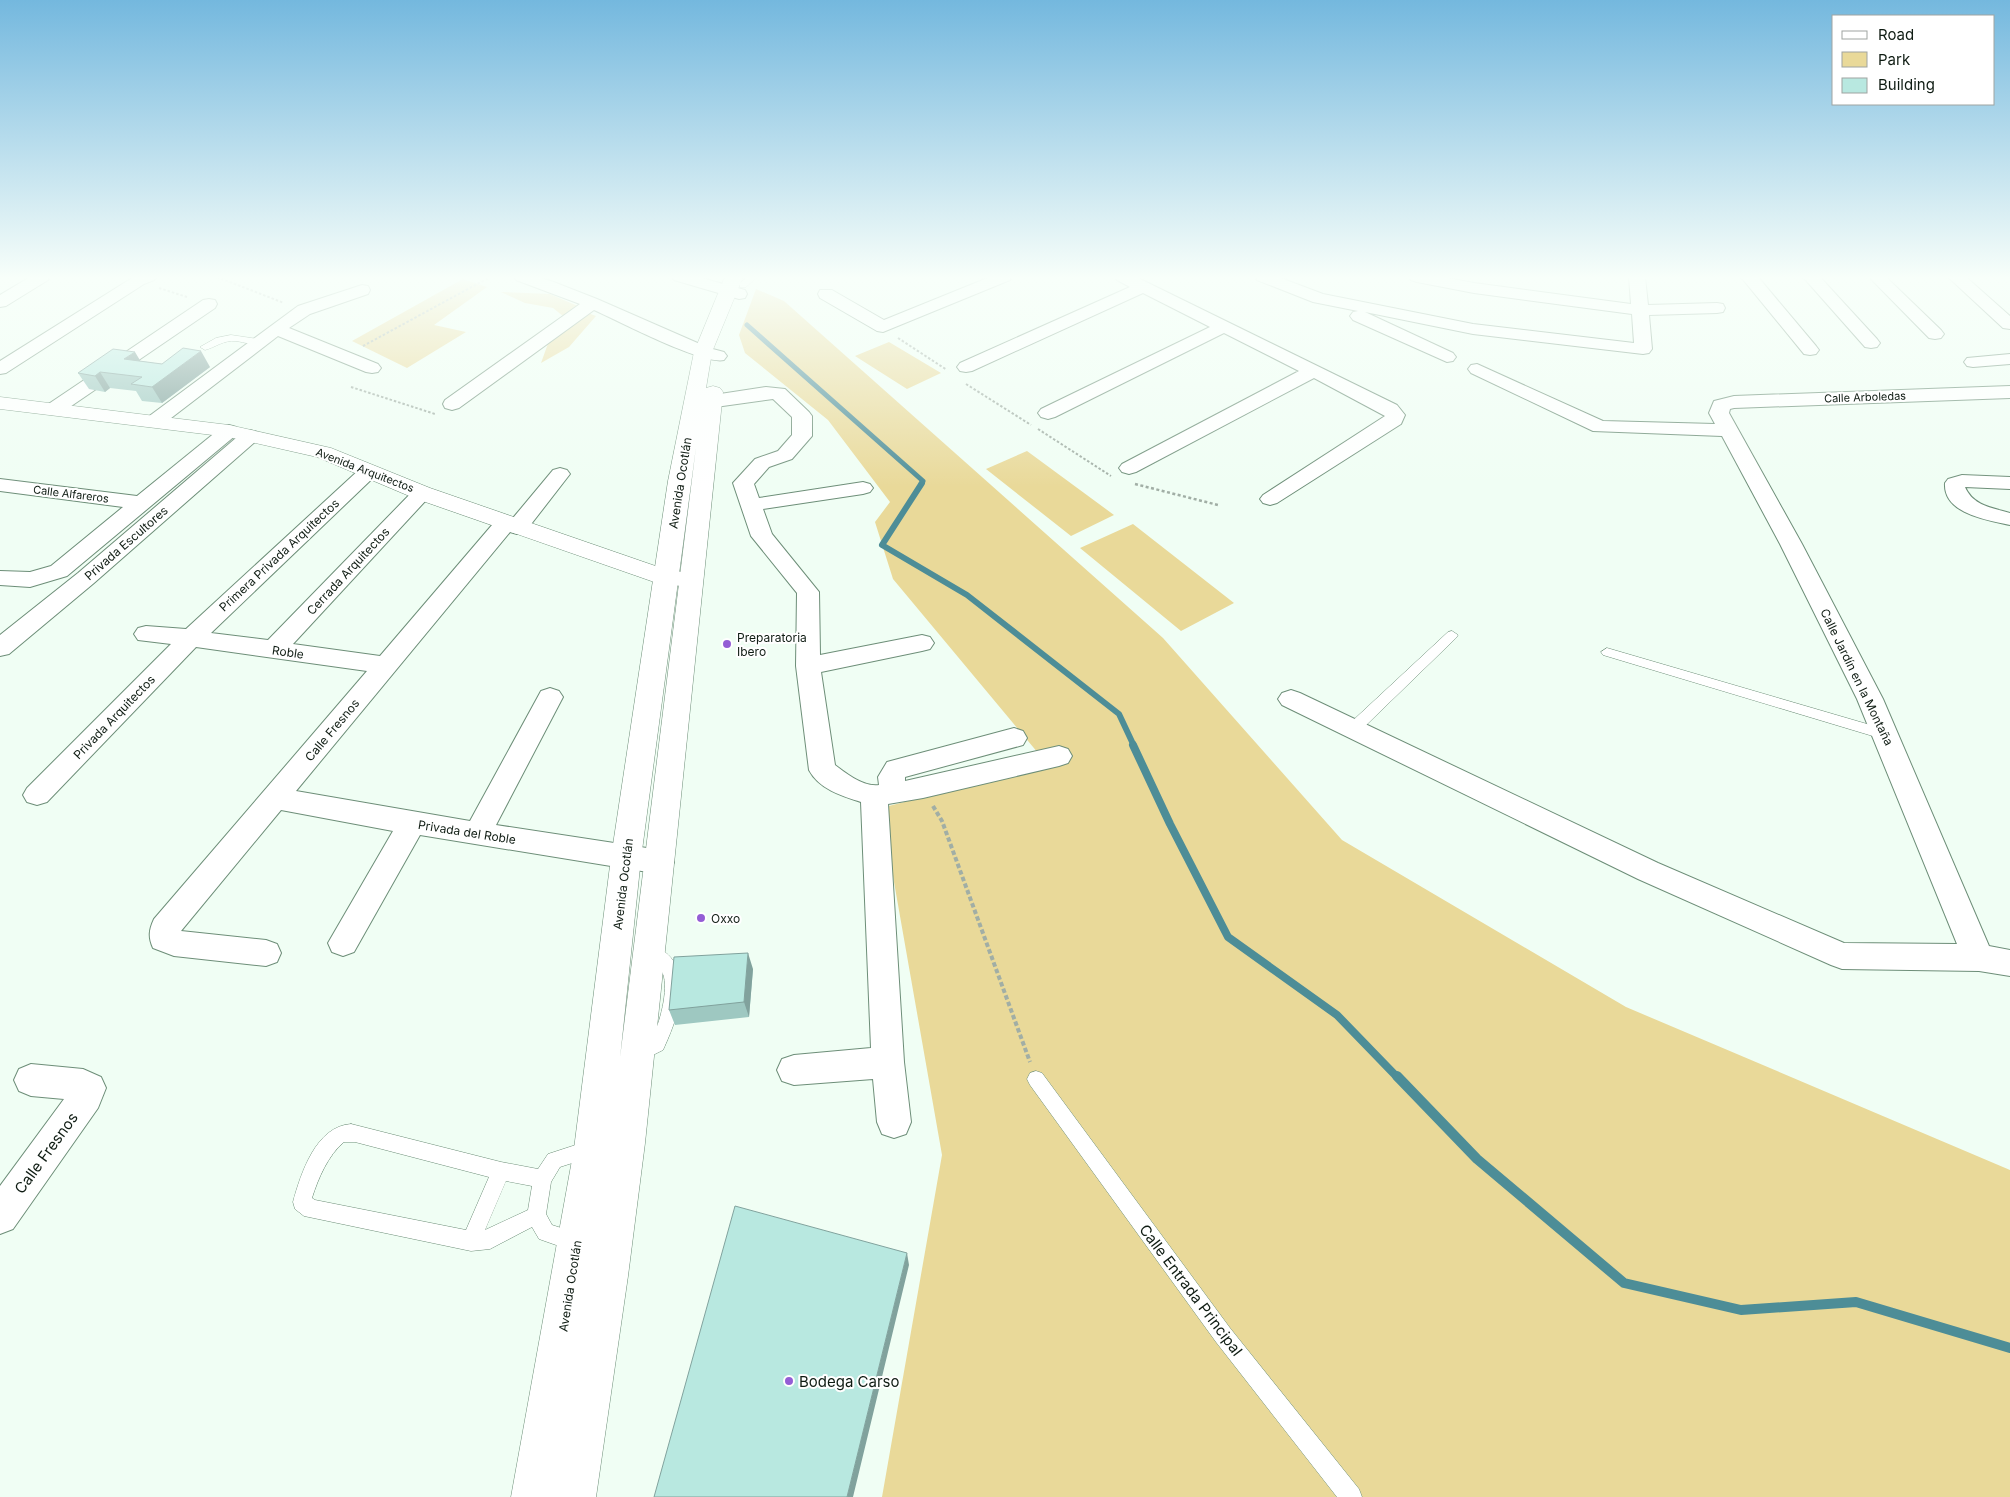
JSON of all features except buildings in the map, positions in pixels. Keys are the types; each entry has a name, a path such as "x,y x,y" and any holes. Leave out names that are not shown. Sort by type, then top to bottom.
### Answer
{"main road":[{"name":"Avenida Ocotlán","path":"574,1497 626,1146 660,862 677,578 679,481 703,402 711,354 714,347"},
{"name":"Avenida Arquitectos","path":"0,402 228,431 324,452 368,472 511,525 677,578"},
{"name":"Avenida Ocotlán","path":"533,1497 592,1149 626,858 677,578"}],"street":[{"path":"0,369 35,347"},
{"path":"54,409 146,347"},
{"path":"155,421 252,347"},
{"path":"317,347 372,368"},
{"path":"445,409 531,347"},
{"path":"694,347 711,354"},
{"path":"966,366 1009,347"},
{"path":"1048,413 1183,347"},
{"path":"1264,347 1390,409 1396,414 1394,420 1270,499"},
{"path":"1425,347 1447,357"},
{"path":"1625,347 1643,349 1643,347"},
{"path":"1807,347 1810,350"},
{"path":"1973,362 2010,358"},
{"path":"1476,370 1600,427 1728,430"},
{"path":"1129,468 1314,371"},
{"name":"Calle Arboledas","path":"1721,404 2010,392"},
{"path":"703,402 778,393 802,416 802,436 786,455 762,462 743,483 762,536 808,592 808,666 822,770 846,787 884,794 923,788 1059,756"},
{"name":"Calle Jardín en la Montaña","path":"1721,404 1719,412 1728,430 1792,544 1870,699 1966,931 1979,958"},
{"name":"Privada Escultores","path":"39,580 59,571 228,431"},
{"name":"Privada Escultores","path":"0,648 86,578 250,436"},
{"name":"Primera Privada Arquitectos","path":"191,638 368,472"},
{"path":"511,525 560,474"},
{"path":"2010,483 1962,482 1955,483 1954,486 1962,502 1969,508 2010,519"},
{"name":"Calle Alfareros","path":"0,485 141,503"},
{"path":"751,505 863,488"},
{"name":"Cerrada Arquitectos","path":"273,650 422,492"},
{"name":"Calle Fresnos","path":"266,953 174,942 164,939 165,928 386,665 511,525"},
{"path":"0,578 22,581 39,580"},
{"name":"Roble","path":"146,634 191,638 386,665"},
{"name":"Privada Arquitectos","path":"38,796 191,638"},
{"path":"808,666 922,643"},
{"path":"478,833 550,697"},
{"path":"1291,699 1648,871 1842,956 1979,958 2010,963"},
{"path":"894,1122 888,1062 884,794 896,769 1014,738"},
{"name":"Privada del Roble","path":"275,798 412,823 660,862"},
{"path":"343,943 412,823"},
{"path":"794,1070 888,1062"},
{"name":"Calle Fresnos","path":"0,1216 86,1098 88,1088 82,1085 32,1080"}],"lane":[{"path":"1354,729 1452,635"},
{"path":"1607,652 1886,736"},
{"name":"Calle Entrada Principal","path":"1036,1079 1224,1335 1351,1497"},
{"path":"536,1216 513,1226 490,1240 472,1242 311,1209 302,1202 305,1188 327,1148 339,1135 355,1133 542,1180"},
{"path":"612,1242 577,1242 546,1232 536,1216 542,1180 554,1160 592,1149 626,1146"},
{"path":"472,1242 501,1171"}],"path":[{"path":"342,358 362,347"},
{"path":"351,387 445,409"},
{"path":"923,788 942,821 1036,1079"}],"green space":[{"path":"364,347 442,347 407,368"},
{"path":"547,347 569,347 569,347 541,363"},
{"path":"743,347 836,347 1163,638 1342,840 1626,1007 2010,1170 2010,1497 882,1497 942,1155 881,808 1048,765 893,579 875,522 890,502 828,420 745,353"},
{"path":"877,347 897,347 941,373 907,389 855,356"},
{"path":"1027,451 1114,515 1071,536 986,469"},
{"path":"1133,524 1234,603 1181,631 1080,548"}],"waterway":[{"path":"772,347 923,481 921,484"},
{"path":"922,483 882,545 967,595 1119,714 1134,746"},
{"path":"1133,745 1170,824 1228,937 1337,1015 1398,1078"},
{"path":"1397,1076 1477,1159 1624,1283 1741,1310 1856,1302 2010,1348"}],"place":[{"name":"Preparatoria Ibero","path":"727,644"},
{"name":"Oxxo","path":"701,918"},
{"name":"Bodega Carso","path":"789,1381"}]}
